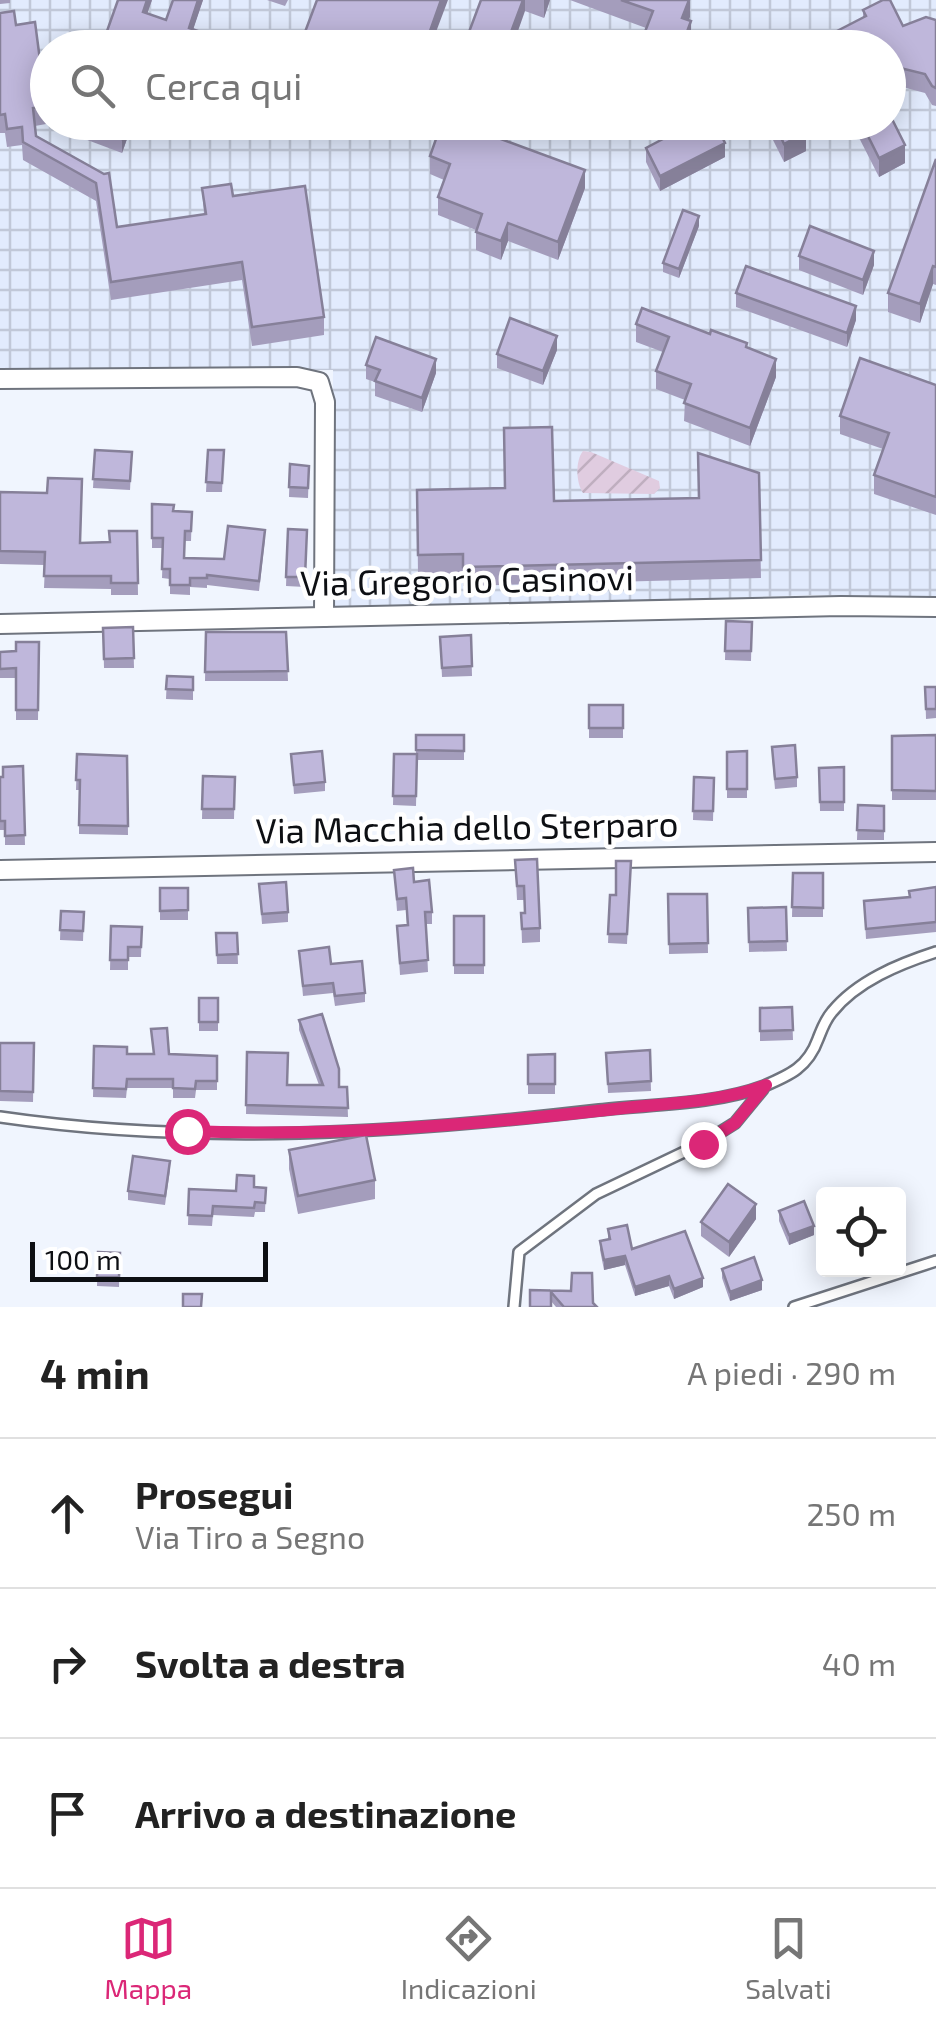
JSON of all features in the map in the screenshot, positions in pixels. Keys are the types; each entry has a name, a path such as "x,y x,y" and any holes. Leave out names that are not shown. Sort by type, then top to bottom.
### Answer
{"street":[{"path":"0,379 298,377 319,382 325,402 324,617"},
{"name":"Via Gregorio Casinovi","path":"0,624 936,607"},
{"name":"Via Macchia dello Sterparo","path":"0,870 936,852"}],"lane":[{"path":"0,1117 93,1128 324,1133 520,1119 720,1097 789,1076 805,1064 826,1019 843,1001 890,970 936,952"},
{"path":"514,1307 519,1252 596,1194 703,1144 735,1123 766,1085"},
{"path":"794,1307 936,1261"}],"shaded area":[{"path":"0,0 936,0 936,597 814,595 331,612 333,370 0,373"},
{"path":"583,451 659,481 660,488 654,494 583,493 577,472"}],"building":[{"path":"118,0 147,0 143,12 166,20 173,0 198,0 189,28 195,30 107,30"},
{"path":"317,0 441,0 430,30 306,30"},
{"path":"481,0 523,0 512,30 470,30"},
{"path":"621,0 689,0 682,18 691,21 688,30 646,30 653,11"},
{"path":"890,0 903,26 926,17 936,20 936,88 925,74 906,69 906,30 839,30 866,16 863,10"},
{"path":"14,11 16,25 35,22 36,30 30,30 30,140 43,140 104,174 109,173 117,227 206,214 202,188 231,184 233,196 305,186 324,317 252,327 242,262 111,282 96,183 23,142 22,127 7,129 5,114 0,115 0,13"},
{"path":"436,140 504,140 585,170 558,242 508,223 501,241 476,232 482,214 438,197 450,164 430,156"},
{"path":"661,140 725,143 660,176 646,148"},
{"path":"870,140 902,140 905,145 879,158"},
{"path":"936,159 936,267 933,266 920,304 888,293"},
{"path":"683,210 699,216 679,269 663,263"},
{"path":"810,226 874,251 863,280 799,256"},
{"path":"746,266 856,306 847,333 736,293"},
{"path":"642,308 710,334 711,330 747,343 746,347 776,359 750,428 684,403 691,384 656,371 669,337 636,324"},
{"path":"510,318 557,336 543,371 497,354"},
{"path":"376,337 436,359 422,398 375,381 380,370 366,365"},
{"path":"860,358 936,385 936,497 874,475 889,433 840,416"},
{"path":"552,427 554,501 699,498 698,453 759,473 761,560 463,567 463,554 418,555 417,490 505,488 504,428"},
{"path":"95,450 132,452 130,481 93,479"},
{"path":"208,450 224,450 222,483 206,482"},
{"path":"290,464 309,466 308,488 289,487"},
{"path":"48,478 82,479 80,543 110,542 109,531 137,531 138,583 111,583 111,576 44,576 45,552 0,551 0,492 47,493"},
{"path":"152,504 174,505 173,511 192,512 191,531 185,531 184,558 224,559 228,526 265,530 259,581 207,575 190,578 190,585 170,585 170,569 162,569 163,538 152,538"},
{"path":"288,529 307,530 305,577 286,577"},
{"path":"726,621 752,622 751,651 725,651"},
{"path":"133,627 134,658 104,659 103,628"},
{"path":"206,632 286,632 288,671 205,672"},
{"path":"471,635 472,666 442,668 440,637"},
{"path":"16,642 39,642 38,710 16,710 16,668 0,669 0,652 16,651"},
{"path":"167,676 193,677 193,690 166,689"},
{"path":"925,687 936,687 936,709 926,709"},
{"path":"589,705 623,705 623,728 589,728"},
{"path":"416,735 464,735 464,751 416,750"},
{"path":"936,735 936,791 892,790 892,736"},
{"path":"795,745 797,777 775,779 772,747"},
{"path":"322,751 325,782 294,785 291,754"},
{"path":"747,751 747,789 727,789 727,752"},
{"path":"77,754 127,756 128,826 79,825"},
{"path":"394,754 417,754 416,796 393,796"},
{"path":"23,766 25,835 5,836 5,821 0,821 0,777 3,767"},
{"path":"844,767 844,802 820,802 819,768"},
{"path":"203,776 235,777 234,809 202,809"},
{"path":"694,777 714,778 713,811 693,811"},
{"path":"858,805 884,806 884,831 857,830"},
{"path":"537,859 540,928 522,929 524,886 517,886 515,860"},
{"path":"616,861 631,861 627,934 608,934 610,895 616,895"},
{"path":"413,868 414,882 429,880 432,912 425,912 428,960 400,963 397,926 408,925 406,898 397,899 394,870"},
{"path":"793,873 823,873 823,908 792,907"},
{"path":"286,882 288,912 262,914 259,884"},
{"path":"936,887 936,922 866,929 864,901 910,897 909,891"},
{"path":"160,888 188,888 188,910 160,911"},
{"path":"668,894 707,894 708,943 669,944"},
{"path":"786,907 787,941 749,942 748,908"},
{"path":"61,911 84,912 83,931 60,930"},
{"path":"454,916 484,916 484,965 454,965"},
{"path":"111,926 142,927 141,947 128,947 128,960 110,960"},
{"path":"216,933 237,933 238,954 217,955"},
{"path":"329,947 331,964 362,961 365,993 335,996 333,983 303,986 299,951"},
{"path":"199,998 218,998 218,1022 199,1022"},
{"path":"792,1007 793,1030 760,1031 760,1008"},
{"path":"322,1014 339,1069 339,1087 347,1087 348,1108 246,1105 247,1052 288,1053 287,1085 323,1085 299,1020"},
{"path":"167,1028 169,1054 217,1056 217,1081 196,1081 195,1089 173,1088 173,1079 127,1079 126,1089 93,1088 94,1046 127,1047 127,1054 154,1054 151,1029"},
{"path":"0,1043 34,1043 33,1092 0,1091"},
{"path":"650,1050 651,1081 608,1084 606,1053"},
{"path":"555,1054 555,1084 528,1084 528,1055"},
{"path":"366,1135 375,1180 298,1196 289,1150"},
{"path":"133,1156 170,1161 165,1196 128,1191"},
{"path":"237,1175 254,1176 254,1187 266,1188 265,1203 255,1202 254,1208 213,1206 212,1216 188,1215 189,1189 236,1191"},
{"path":"728,1184 756,1204 729,1242 701,1222"},
{"path":"804,1201 814,1226 789,1235 779,1211"},
{"path":"627,1225 632,1249 685,1231 703,1278 674,1289 669,1276 635,1287 625,1256 604,1260 600,1241 610,1239 608,1229"},
{"path":"98,1252 120,1253 119,1277 97,1277"},
{"path":"754,1257 762,1280 730,1292 722,1269"},
{"path":"572,1273 592,1273 593,1303 597,1307 564,1307 551,1292 551,1307 530,1307 530,1290 571,1291"},
{"path":"183,1294 202,1294 201,1307 183,1307"}],"route":[{"path":"187,1131 324,1133 520,1119 720,1097 766,1085 735,1123 703,1144"}]}
